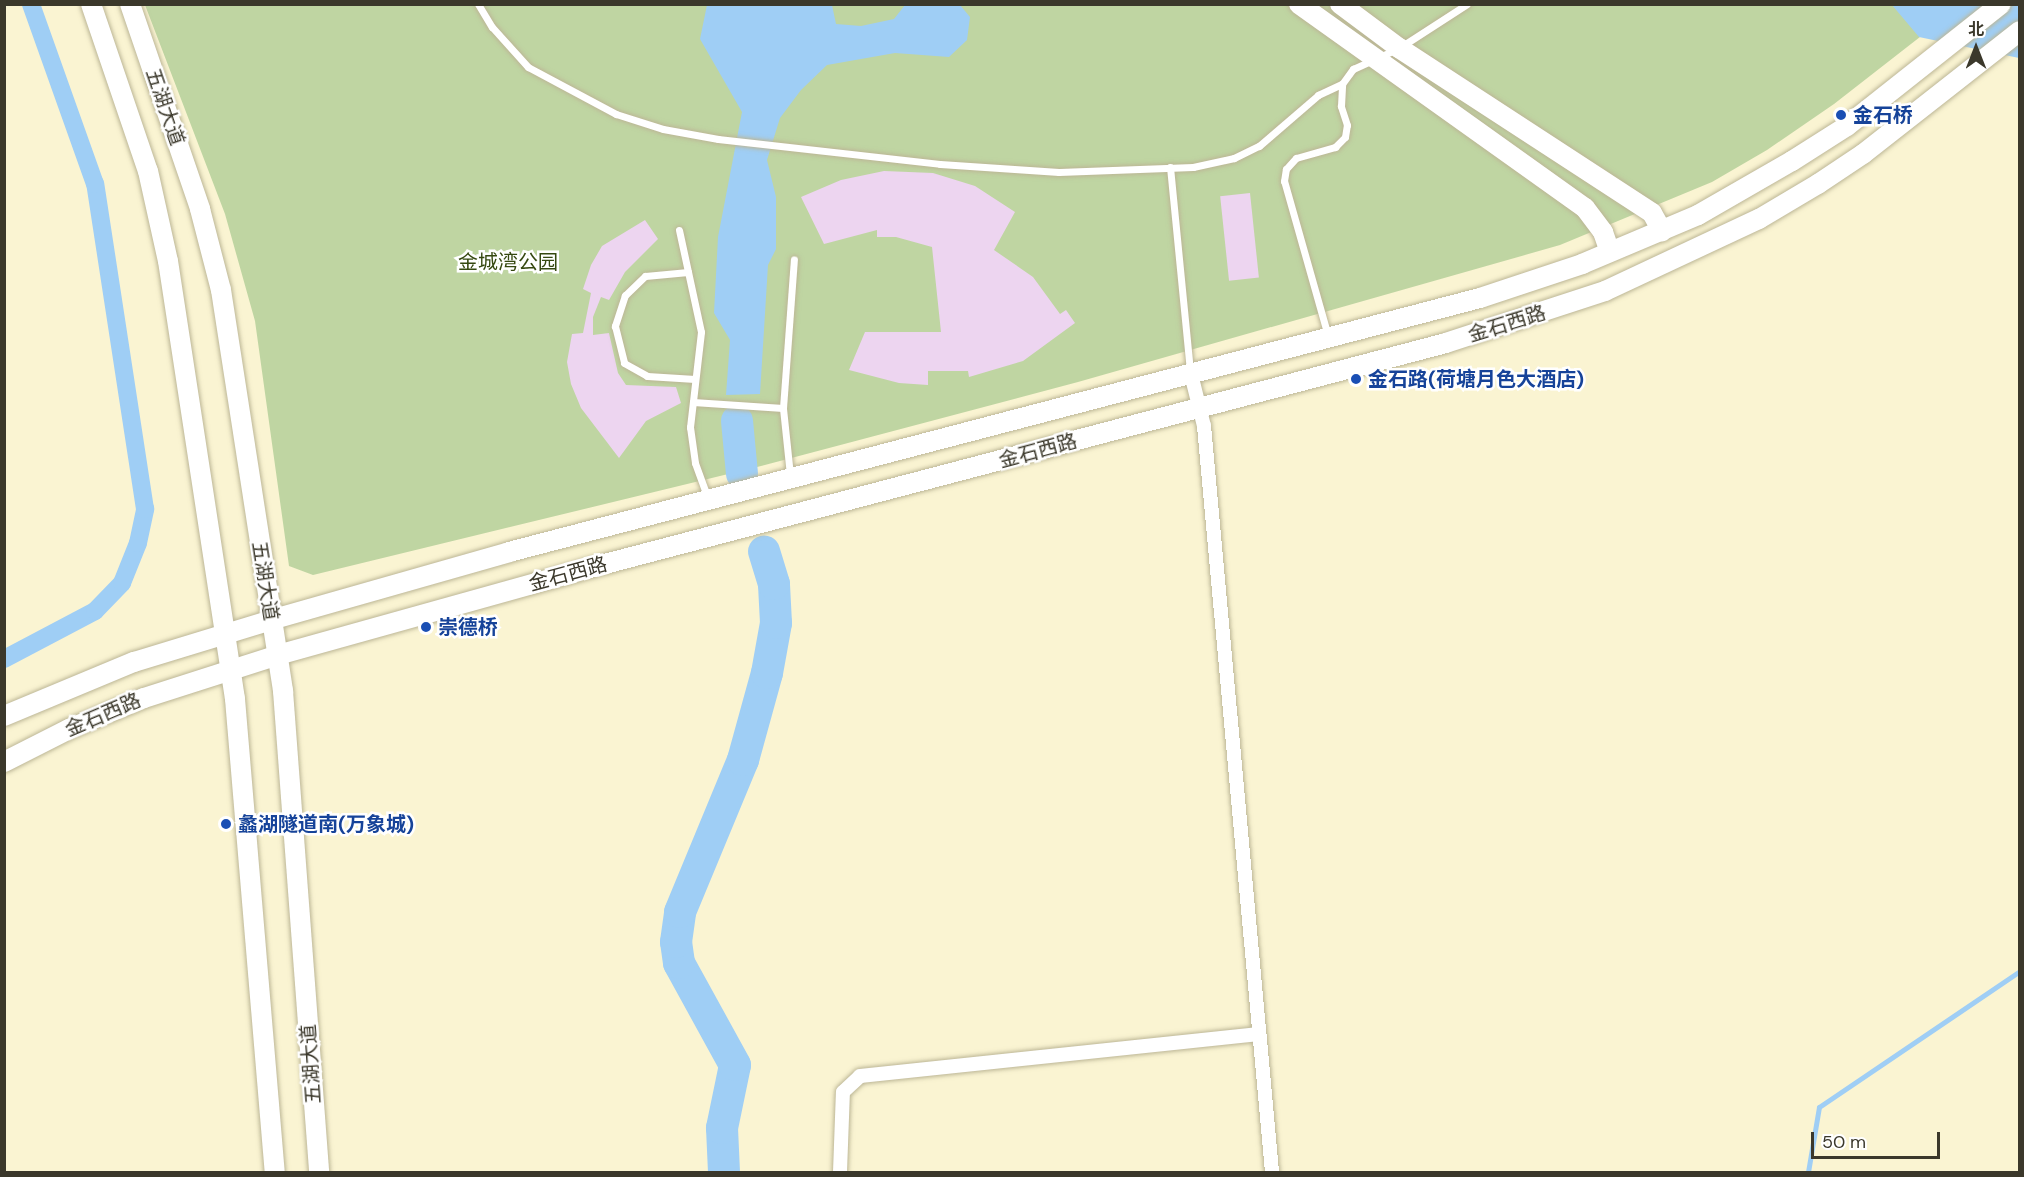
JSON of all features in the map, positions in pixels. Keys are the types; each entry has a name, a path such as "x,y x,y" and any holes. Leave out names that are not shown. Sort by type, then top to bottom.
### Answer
{"main road":[{"name":"五湖大道","path":"91,4 148,171 168,261 231,669 276,1173"},
{"name":"五湖大道","path":"129,4 200,208 221,290 278,655 319,1173"},
{"path":"1299,4 1585,208 1603,232 1610,252"},
{"path":"1340,4 1399,48 1652,213 1662,231"},
{"name":"金石西路","path":"4,716 134,662 271,620 790,478 1480,298 1610,252 1698,215 1792,161 1847,126 2001,4"},
{"name":"金石西路","path":"4,762 69,729 144,698 278,655 582,570 1446,343 1605,291 1758,219 1863,154 2019,31"}],"street":[{"path":"1191,374 1204,426 1257,1034 1272,1173"},
{"path":"840,1173 843,1092 860,1076 1257,1034"}],"lane":[{"path":"478,4 492,27 528,67 550,81 616,114 663,129 793,149 1059,172 1193,167 1234,158 1259,146 1318,95 1342,84 1353,69 1399,48 1467,4"},
{"path":"1329,338 1284,181 1286,169 1296,158 1335,147 1345,137 1347,125 1341,106 1342,84"},
{"path":"1170,167 1191,374"},
{"path":"679,230 701,332 690,427 695,463 709,501"},
{"path":"790,478 783,408 794,259"},
{"path":"688,272 645,276 625,295 615,326 624,363 647,376 695,379"},
{"path":"693,402 783,408"}],"green space":[{"name":"金城湾公园","path":"145,5 1961,5 1834,104 1767,150 1712,182 1560,245 1078,382 757,467 313,575 289,566 255,321 225,214"}],"water":[{"path":"707,5 832,5 836,24 861,26 894,19 905,5 960,5 970,17 967,40 949,57 895,53 827,65 801,90 780,118 767,160 776,197 776,249 768,265 760,394 726,395 730,340 714,313 718,237 742,112 700,39"},
{"path":"1892,5 2019,5 2019,58 1919,37"}],"building":[{"path":"884,171 933,173 975,186 1015,212 994,250 1033,277 1060,314 1066,310 1075,323 1023,361 969,377 968,371 928,371 928,385 899,383 849,370 865,332 941,332 932,247 896,237 877,237 877,230 824,244 801,197 841,180"},
{"path":"1250,193 1259,278 1229,281 1220,196"},
{"path":"645,220 658,239 625,272 609,300 601,297 593,317 593,335 609,333 618,373 626,385 676,387 681,403 646,421 619,458 581,408 571,384 567,362 572,334 583,333 591,293 583,289 591,265 602,246"}],"waterway":[{"path":"4,659 95,611 122,583 138,543 145,509 95,184 31,4"},
{"path":"737,421 742,474"},
{"path":"724,1172 722,1128 735,1065 679,963 676,942 680,912 743,760 767,673 776,623 774,584 764,552"},
{"path":"1808,1172 1819,1107 2020,971"}],"place":[{"name":"金石桥","path":"1841,115"},
{"name":"金石路(荷塘月色大酒店)","path":"1356,379"},
{"name":"崇德桥","path":"426,627"},
{"name":"蠡湖隧道南(万象城)","path":"226,824"}]}
